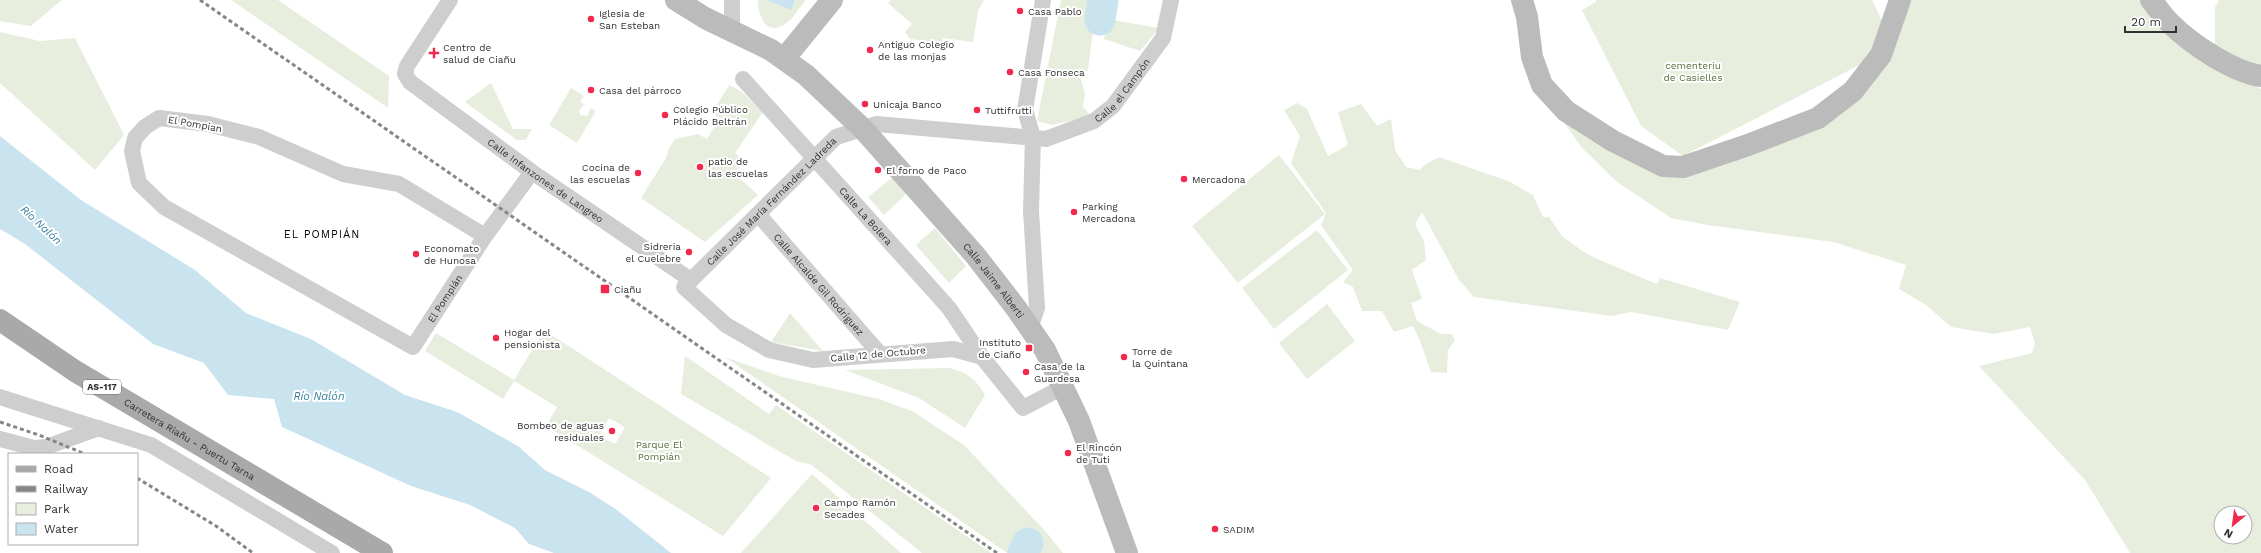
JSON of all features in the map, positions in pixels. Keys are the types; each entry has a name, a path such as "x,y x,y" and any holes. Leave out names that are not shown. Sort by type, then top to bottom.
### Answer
{"main road":[{"name":"Carretera Riañu - Puertu Tarna","path":"0,320 75,371 382,553"}],"street":[{"name":"Calle Infanzones de Langreo","path":"450,0 407,66 405,74 410,82 688,284"},
{"name":"Calle Jaime Alberti","path":"676,0 784,59 806,75 863,129 975,255 1045,350 1064,387 1127,553"},
{"path":"732,0 732,31"},
{"path":"784,59 832,0"},
{"name":"Calle el Campón","path":"1033,138 1046,139 1094,121 1113,106 1163,38 1171,0"},
{"path":"1522,0 1527,17 1532,57 1542,85 1566,111 1613,141 1664,166 1684,167 1818,118 1848,96 1881,55 1900,0"},
{"path":"2151,0 2171,24 2206,51 2251,74 2261,76"},
{"path":"1030,328 1037,308 1031,211 1033,138 1025,110 1038,3"},
{"name":"Calle La Bolera","path":"743,79 949,308 982,357"},
{"name":"El Pompian","path":"414,347 164,207 139,183 132,151 135,138 145,126 159,118 180,119 259,137 343,174 399,184 485,236"},
{"name":"Calle José María Fernández Ladreda","path":"688,284 836,137 877,124 1033,138"},
{"name":"El Pompián","path":"414,347 485,236 532,172"},
{"name":"Calle Alcalde Gil Rodríguez","path":"758,214 880,354"},
{"name":"Calle 12 de Octubre","path":"688,284 726,325 769,350 812,360 953,349 982,357"},
{"path":"982,357 1023,408 1064,387"},
{"path":"0,397 151,445 332,553"},
{"path":"0,439 34,448 46,447 99,428"}],"green space":[{"path":"0,0 62,0 31,26 0,21"},
{"path":"231,0 278,0 389,76 388,108"},
{"path":"758,0 806,0 788,22 773,28 764,23 758,6"},
{"path":"891,0 984,0 978,11 973,42 943,38 942,43 910,39 905,32 912,24 888,3"},
{"path":"1061,0 1097,0 1088,70 1079,73 1085,93 1083,107 1091,116 1052,125 1037,121"},
{"name":"cementeriu de Casielles","path":"1596,0 1872,0 1885,27 1871,59 1683,156 1641,126 1582,10 1596,2"},
{"path":"1908,0 2142,0 2220,67 2261,89 2261,553 2130,553 2085,480 1979,366 2032,353 2035,344 2030,327 1994,334 1951,327 1926,305 1899,289 1906,265 1833,242 1707,225 1671,218 1617,182 1582,148 1558,114 1663,173 1814,130"},
{"path":"2219,0 2261,0 2261,70 2215,48 2215,7"},
{"path":"1107,19 1159,28 1140,51 1104,39"},
{"path":"0,32 40,41 75,38 124,135 95,170 0,83"},
{"path":"491,83 513,129 532,129 526,140 517,140 465,102"},
{"name":"patio de las escuelas","path":"729,85 741,91 763,112 735,153 745,162 734,173 758,195 705,242 641,198 666,158 669,148 675,139 698,134 707,139 720,118 712,113"},
{"path":"571,88 584,96 580,102 585,104 579,110 580,115 587,116 591,108 596,111 577,143 549,125"},
{"path":"1297,103 1307,109 1328,156 1348,145 1338,112 1361,104 1377,126 1391,119 1395,150 1406,167 1420,170 1423,166 1439,157 1508,181 1533,195 1543,217 1549,217 1562,236 1595,258 1657,284 1660,278 1740,302 1728,330 1631,312 1612,316 1474,297 1459,280 1422,212 1415,224 1424,241 1426,260 1412,270 1422,299 1411,303 1417,321 1441,334 1452,334 1455,340 1448,350 1447,373 1431,372 1413,326 1394,332 1382,311 1362,311 1353,287 1343,282 1353,270 1321,225 1326,213 1291,163 1300,136 1284,110"},
{"path":"1279,155 1325,214 1238,283 1192,226"},
{"path":"893,177 906,194 884,215 868,197"},
{"path":"935,228 966,266 949,283 916,245"},
{"path":"1317,230 1348,270 1274,329 1242,288"},
{"path":"1327,304 1355,341 1307,379 1279,343"},
{"path":"790,313 823,351 771,342"},
{"name":"Parque El Pompián","path":"544,330 771,478 723,536 546,426 557,407 514,381 503,399 425,351 436,333 514,380","holes":["609,418 625,427 615,444 599,436"]},
{"path":"685,356 769,414 776,405 991,553 922,553 812,465 796,461 681,394"},
{"path":"725,357 782,377 879,399 912,411 964,445 1047,533 1063,553 1007,553"},
{"path":"950,368 971,377 985,395 965,428 919,398 845,370"},
{"name":"Campo Ramón Secades","path":"812,474 901,553 741,553"}],"water":[{"path":"767,0 795,0 791,10"},
{"name":"Río Nalón","path":"0,136 81,200 195,270 246,313 311,339 405,395 457,412 518,446 545,470 589,492 617,510 671,553 554,553 529,544 515,528 470,505 411,486 282,427 274,399 228,395 204,363 153,344 25,244 0,229"}],"waterway":[{"path":"1100,20 1103,0"},
{"path":"1023,553 1028,543"}],"railway":[{"path":"200,0 997,553"},
{"path":"0,422 39,435 83,453"},
{"path":"138,479 216,526 253,553"}],"place":[{"name":"Casa Pablo","path":"1020,11"},
{"name":"Iglesia de San Esteban","path":"591,19"},
{"name":"Antiguo Colegio de las monjas","path":"870,50"},
{"name":"Centro de salud de Ciañu","path":"434,53"},
{"name":"Casa Fonseca","path":"1010,72"},
{"name":"Casa del párroco","path":"591,90"},
{"name":"Unicaja Banco","path":"865,104"},
{"name":"Tuttifrutti","path":"977,110"},
{"name":"Colegio Público Plácido Beltrán","path":"665,115"},
{"name":"patio de las escuelas","path":"700,167"},
{"name":"El forno de Paco","path":"878,170"},
{"name":"Cocina de las escuelas","path":"638,173"},
{"name":"Mercadona","path":"1184,179"},
{"name":"Parking Mercadona","path":"1074,212"},
{"name":"Sidreria el Cuelebre","path":"689,252"},
{"name":"Economato de Hunosa","path":"416,254"},
{"name":"Ciañu","path":"605,289"},
{"name":"Hogar del pensionista","path":"496,338"},
{"name":"Instituto de Ciaño","path":"1029,348"},
{"name":"Torre de la Quintana","path":"1124,357"},
{"name":"Casa de la Guardesa","path":"1026,372"},
{"name":"Bombeo de aguas residuales","path":"612,431"},
{"name":"El Rincón de Tuti","path":"1068,453"},
{"name":"Campo Ramón Secades","path":"816,508"},
{"name":"SADIM","path":"1215,529"}],"district":[{"name":"EL POMPIÁN","path":"322,234"}]}
